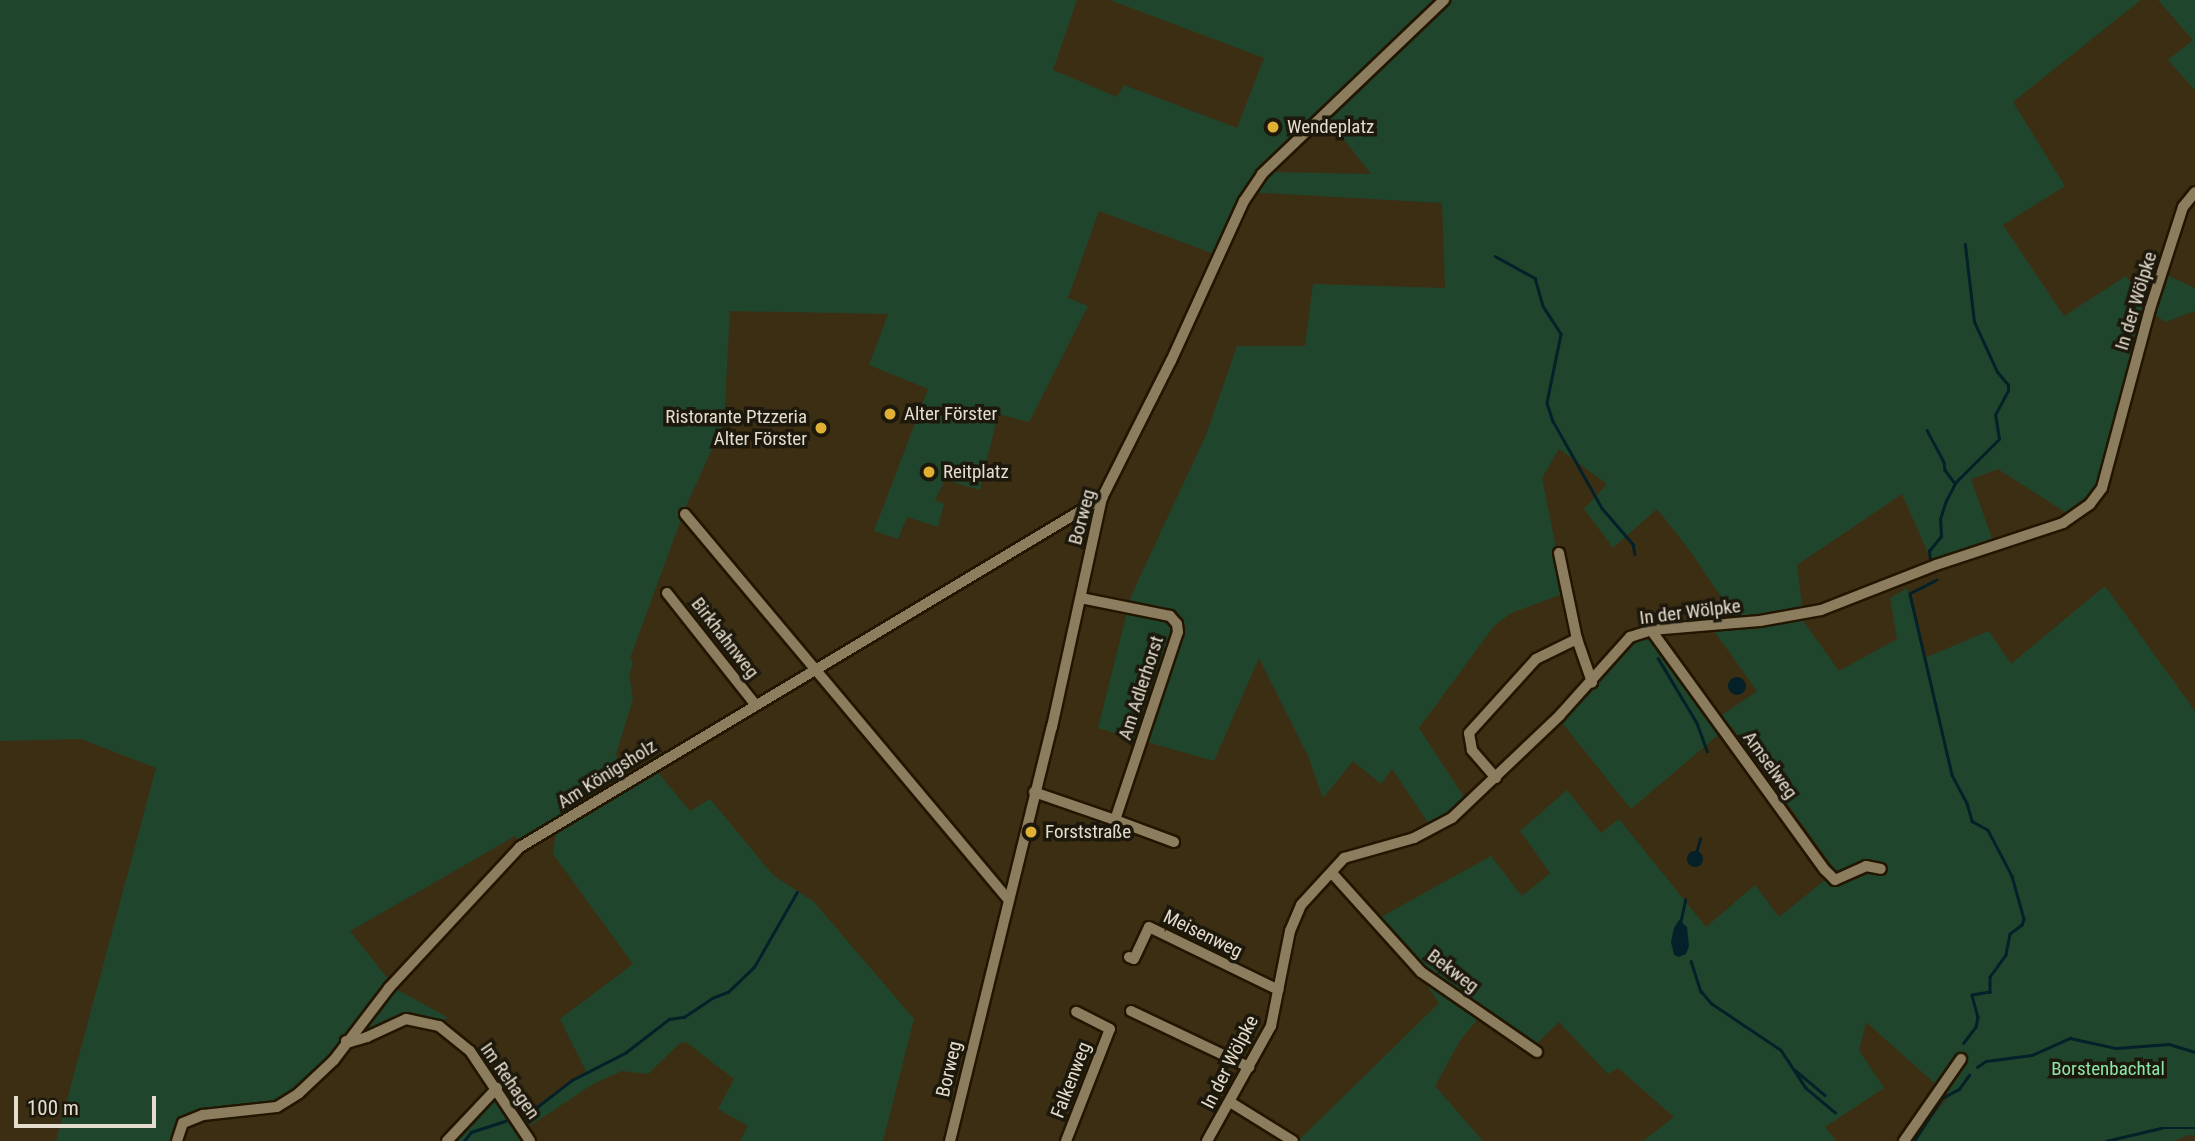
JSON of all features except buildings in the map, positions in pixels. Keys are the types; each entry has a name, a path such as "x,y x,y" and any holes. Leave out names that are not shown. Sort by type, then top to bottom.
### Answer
{"street":[{"name":"Borweg","path":"950,1141 1081,598 1102,498 1171,360 1244,201 1262,174 1444,0"},
{"name":"In der Wölpke","path":"1207,1141 1271,1026 1290,931 1301,905 1344,858 1436,828 1467,806 1592,682 1630,637 1651,630 1760,621 1821,610 1936,565 2063,523 2090,505 2102,488 2150,309 2183,207 2195,192"},
{"name":"Am Königsholz","path":"177,1141 183,1123 203,1115 277,1107 299,1093 334,1060 389,988 520,846 1102,498"},
{"path":"685,514 1007,898"},
{"path":"1559,553 1577,639 1592,682"},
{"name":"Birkhahnweg","path":"667,593 755,704"},
{"name":"Am Adlerhorst","path":"1081,598 1170,617 1177,624 1178,632 1115,820"},
{"name":"Amselweg","path":"1651,630 1825,870 1835,880 1866,866 1881,869"},
{"path":"1496,778 1472,750 1469,733 1536,659 1577,639"},
{"path":"1034,792 1174,842"},
{"name":"Bekweg","path":"1332,873 1421,972 1537,1052"},
{"name":"Meisenweg","path":"1129,957 1134,959 1149,927 1279,990"},
{"path":"1131,1010 1249,1067"},
{"name":"Falkenweg","path":"1066,1141 1110,1029 1076,1012"},
{"name":"Im Rehagen","path":"346,1041 366,1037 406,1019 431,1023 446,1030 470,1051 530,1141"},
{"path":"1904,1141 1961,1059"},
{"path":"447,1141 497,1088"},
{"path":"1230,1102 1292,1140"}],"green space":[{"name":"Borstenbachtal","path":"0,0 1077,0 1053,70 1117,97 1124,85 1237,128 1264,58 1110,0 2141,0 2013,102 2065,186 2003,225 2064,316 2126,276 2148,308 2158,271 2195,288 2195,311 2165,322 2152,312 2106,490 2092,509 2073,521 2068,514 1998,469 1971,479 1994,544 1932,562 1902,494 1797,565 1804,622 1839,671 1897,639 1890,598 1907,588 1924,658 1989,631 2011,664 2105,586 2195,711 2195,1136 2189,1135 2174,1141 1912,1141 1949,1096 1866,1022 1859,1050 1884,1088 1825,1127 1836,1141 1643,1141 1674,1117 1618,1068 1608,1074 1559,1022 1536,1044 1487,1008 1461,1039 1435,1086 1483,1141 1298,1141 1439,1003 1381,917 1491,856 1522,896 1550,873 1520,831 1567,790 1601,833 1619,819 1706,927 1755,885 1779,917 1836,871 1730,725 1631,809 1560,720 1652,626 1719,717 1757,691 1709,624 1736,623 1732,613 1691,552 1657,509 1613,548 1584,509 1607,484 1559,449 1542,478 1565,593 1511,613 1494,626 1419,728 1467,802 1431,827 1392,769 1381,784 1353,761 1323,798 1308,756 1259,658 1214,761 1098,728 1131,596 1206,435 1237,346 1305,346 1313,284 1445,288 1442,203 1247,192 1217,255 1099,211 1068,298 1088,306 1029,422 998,414 980,490 945,480 935,500 944,504 938,527 907,517 898,539 874,531 928,389 869,365 888,314 730,311 724,423 686,506 630,658 633,663 629,675 633,699 616,754 618,763 601,776 594,769 589,784 599,803 655,769 690,811 710,799 773,875 814,902 914,1019 883,1141 740,1141 748,1126 718,1109 734,1079 686,1042 679,1044 648,1074 622,1071 593,1084 522,1131 527,1141 444,1141 491,1081 517,1124 586,1071 560,1019 633,964 553,854 556,830 525,849 515,836 350,931 396,989 447,1017 439,1029 425,1025 405,1027 344,1051 277,1110 205,1116 184,1126 180,1141 56,1141 156,768 81,739 0,741","holes":["1327,118 1371,174 1272,172 1271,172"]},
{"path":"2158,0 2195,0 2195,90 2168,60 2193,40"}],"water":[{"path":"1733,677 1741,677 1746,686 1744,693 1733,695 1728,690 1728,682"},
{"path":"1695,851 1701,853 1701,865 1695,867 1689,865 1687,859 1689,853"},
{"path":"1679,920 1687,927 1689,946 1686,954 1679,957 1674,955 1671,942"}],"waterway":[{"path":"1930,560 1929,551 1941,536 1940,519 1955,483 1999,439 1995,415 2008,391 2008,385 1997,372 1974,322 1965,245"},
{"path":"1495,256 1535,278 1543,306 1561,334 1547,403 1553,421 1602,508 1633,544 1635,554"},
{"path":"1927,430 1944,462 1945,470 1954,482"},
{"path":"1937,580 1910,594 1952,775 1967,803 1972,821 1988,830 2012,876 2024,919 2022,925 2010,934 2006,955 1990,977 1990,992 1972,995 1978,1017 1976,1027 1964,1043"},
{"path":"1658,658 1697,723 1707,751"},
{"path":"1696,853 1700,839"},
{"path":"519,1107 524,1117 572,1080 625,1053 669,1019 684,1017 712,998 728,992 754,967 797,892"},
{"path":"1680,924 1685,900"},
{"path":"1691,961 1701,991 1711,1003 1781,1050 1806,1088 1835,1112"},
{"path":"1977,1067 1986,1061 2032,1055 2070,1038 2116,1048 2169,1044 2195,1052"},
{"path":"1795,1070 1825,1095"},
{"path":"1914,1141 1942,1098 1959,1089 1969,1075"},
{"path":"464,1141 471,1132 505,1121"},
{"path":"2106,1141 2161,1128 2195,1128"}],"place":[{"name":"Wendeplatz","path":"1273,127"},
{"name":"Alter Förster","path":"890,414"},
{"name":"Ristorante Ptzzeria Alter Förster","path":"821,428"},
{"name":"Reitplatz","path":"929,472"},
{"name":"Forststraße","path":"1031,832"}]}
